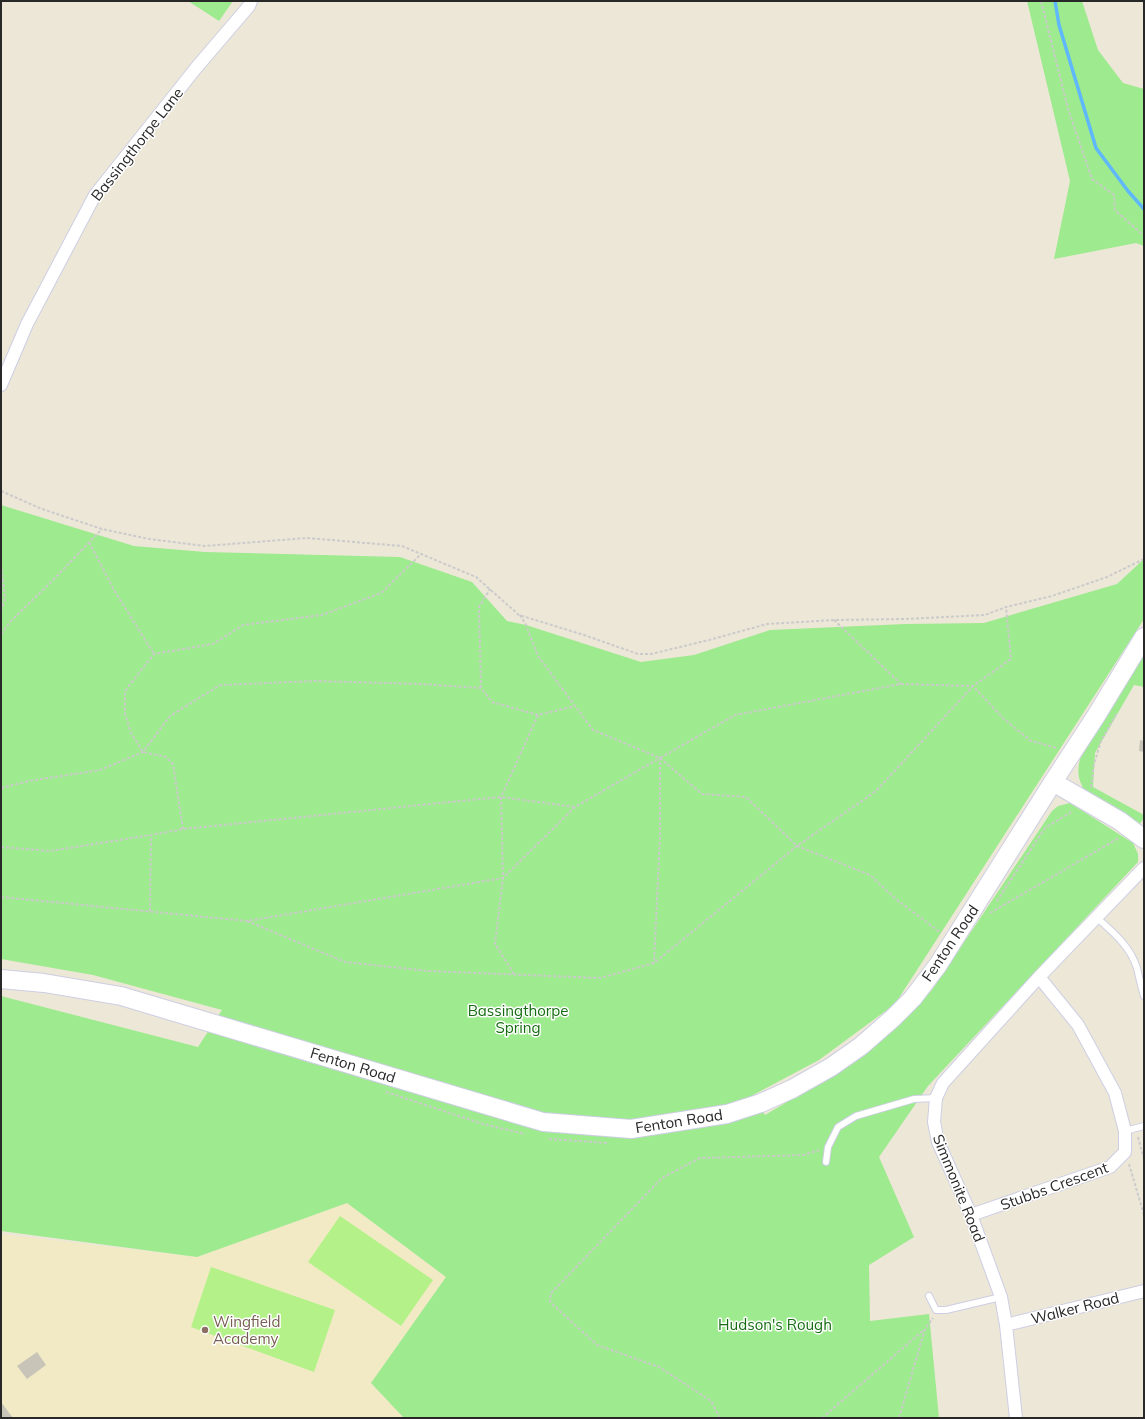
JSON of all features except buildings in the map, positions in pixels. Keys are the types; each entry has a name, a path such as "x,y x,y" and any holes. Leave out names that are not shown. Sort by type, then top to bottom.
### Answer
{"street":[{"name":"Bassingthorpe Lane","path":"1,386 27,324 95,195 196,68 249,6 251,1"},
{"name":"Fenton Road","path":"1,979 44,983 121,996 543,1122 631,1129 726,1114 792,1089 831,1067 861,1046 913,998 938,965 1096,716 1144,637"},
{"path":"1053,782 1120,821 1140,836"},
{"name":"Simmonite Road","path":"1016,1418 1006,1325 1001,1297 971,1215 938,1142 934,1122 936,1098 943,1083 1039,977 1144,868"},
{"name":"Stubbs Crescent","path":"971,1215 1110,1167 1125,1152 1130,1130 1115,1093 1078,1025 1039,977"},
{"name":"Walker Road","path":"1006,1325 1144,1291"}],"lane":[{"path":"1096,917 1118,937 1131,955 1137,968 1144,996"},
{"path":"826,1162 828,1147 838,1127 856,1116 914,1099 936,1098"},
{"path":"1130,1130 1144,1126"},
{"path":"929,1296 936,1310 946,1310 1001,1297"}],"path":[{"path":"1040,1 1068,109 1092,179 1114,195 1115,210 1144,236"},
{"path":"1,491 42,509 102,529 149,539 205,546 307,538 402,546 476,577 519,615 526,625 538,656 593,730 660,758 702,794 746,797 797,846 870,876 897,900 952,941"},
{"path":"1,634 10,622 102,529"},
{"path":"89,542 114,590 154,654"},
{"path":"183,829 173,764 166,756 143,752 131,733 125,714 125,691 154,654 213,644 243,625 322,615 374,596 381,593 421,554"},
{"path":"519,615 584,635 638,654 650,654 767,624 834,620 905,619 985,615 1006,607 1052,596 1107,577 1144,559"},
{"path":"1,564 4,598 1,611"},
{"path":"490,589 479,607 481,688 492,702 538,715 575,706"},
{"path":"1,897 247,922 346,962 429,971 600,978 654,964 797,846 876,791 973,686 1011,659 1006,607"},
{"path":"834,620 901,684"},
{"path":"1,788 29,781 100,770 143,752 170,716 220,685 315,681 421,684 481,688"},
{"path":"247,922 503,878 575,808 736,715 901,684 973,686 1003,718 1031,740 1072,753"},
{"path":"986,918 1045,828 1087,802 1094,764 1101,741 1117,713"},
{"path":"514,974 495,944 503,878 501,797 538,715"},
{"path":"654,964 660,836 660,758"},
{"path":"1,847 50,851 151,836 183,829 501,797 575,808"},
{"path":"150,911 151,836"},
{"path":"983,915 1119,838 1140,836"},
{"path":"380,1090 484,1124 526,1134"},
{"path":"1130,1130 1144,1159"},
{"path":"547,1139 600,1144 615,1143"},
{"path":"720,1418 710,1401 659,1366 597,1345 550,1302 551,1292 662,1178 694,1161 700,1158 804,1155 828,1147"},
{"path":"1125,1152 1144,1215"},
{"path":"822,1418 925,1329 935,1316 936,1310"},
{"path":"898,1418 925,1329"}],"shaded area":[{"name":"Wingfield Academy","path":"347,1203 446,1277 371,1383 404,1418 1,1418 1,1234 197,1257"}],"green space":[{"path":"188,1 233,1 219,21"},
{"path":"1027,1 1082,1 1098,50 1123,83 1144,89 1144,246 1136,243 1054,259 1070,181"},
{"path":"1,505 134,546 205,552 400,557 472,582 507,621 526,625 641,662 694,655 770,630 905,624 984,623 1117,584 1144,559 1144,619 895,1004 819,1060 753,1095 765,1115 839,1071 870,1049 901,1023 932,990 1052,811 1058,806 1070,803 1133,843 1138,854 1138,862 928,1086 879,1157 914,1237 869,1265 870,1321 929,1314 939,1418 404,1418 371,1383 446,1277 347,1203 197,1257 1,1231 1,996 198,1047 222,1010 93,975 1,959"},
{"path":"1144,650 1144,687 1134,685 1095,753 1093,787 1144,815 1144,818 1139,825 1084,790 1079,779 1078,772 1080,759"},
{"path":"340,1216 433,1280 401,1326 308,1262"},
{"path":"211,1267 335,1310 314,1372 191,1327"}],"waterway":[{"path":"1055,1 1059,25 1096,148 1128,191 1144,209"}],"place":[{"name":"Wingfield Academy","path":"205,1330"}],"park label":[{"name":"Bassingthorpe Spring","path":"518,1018"},
{"name":"Hudson's Rough","path":"775,1324"}]}
